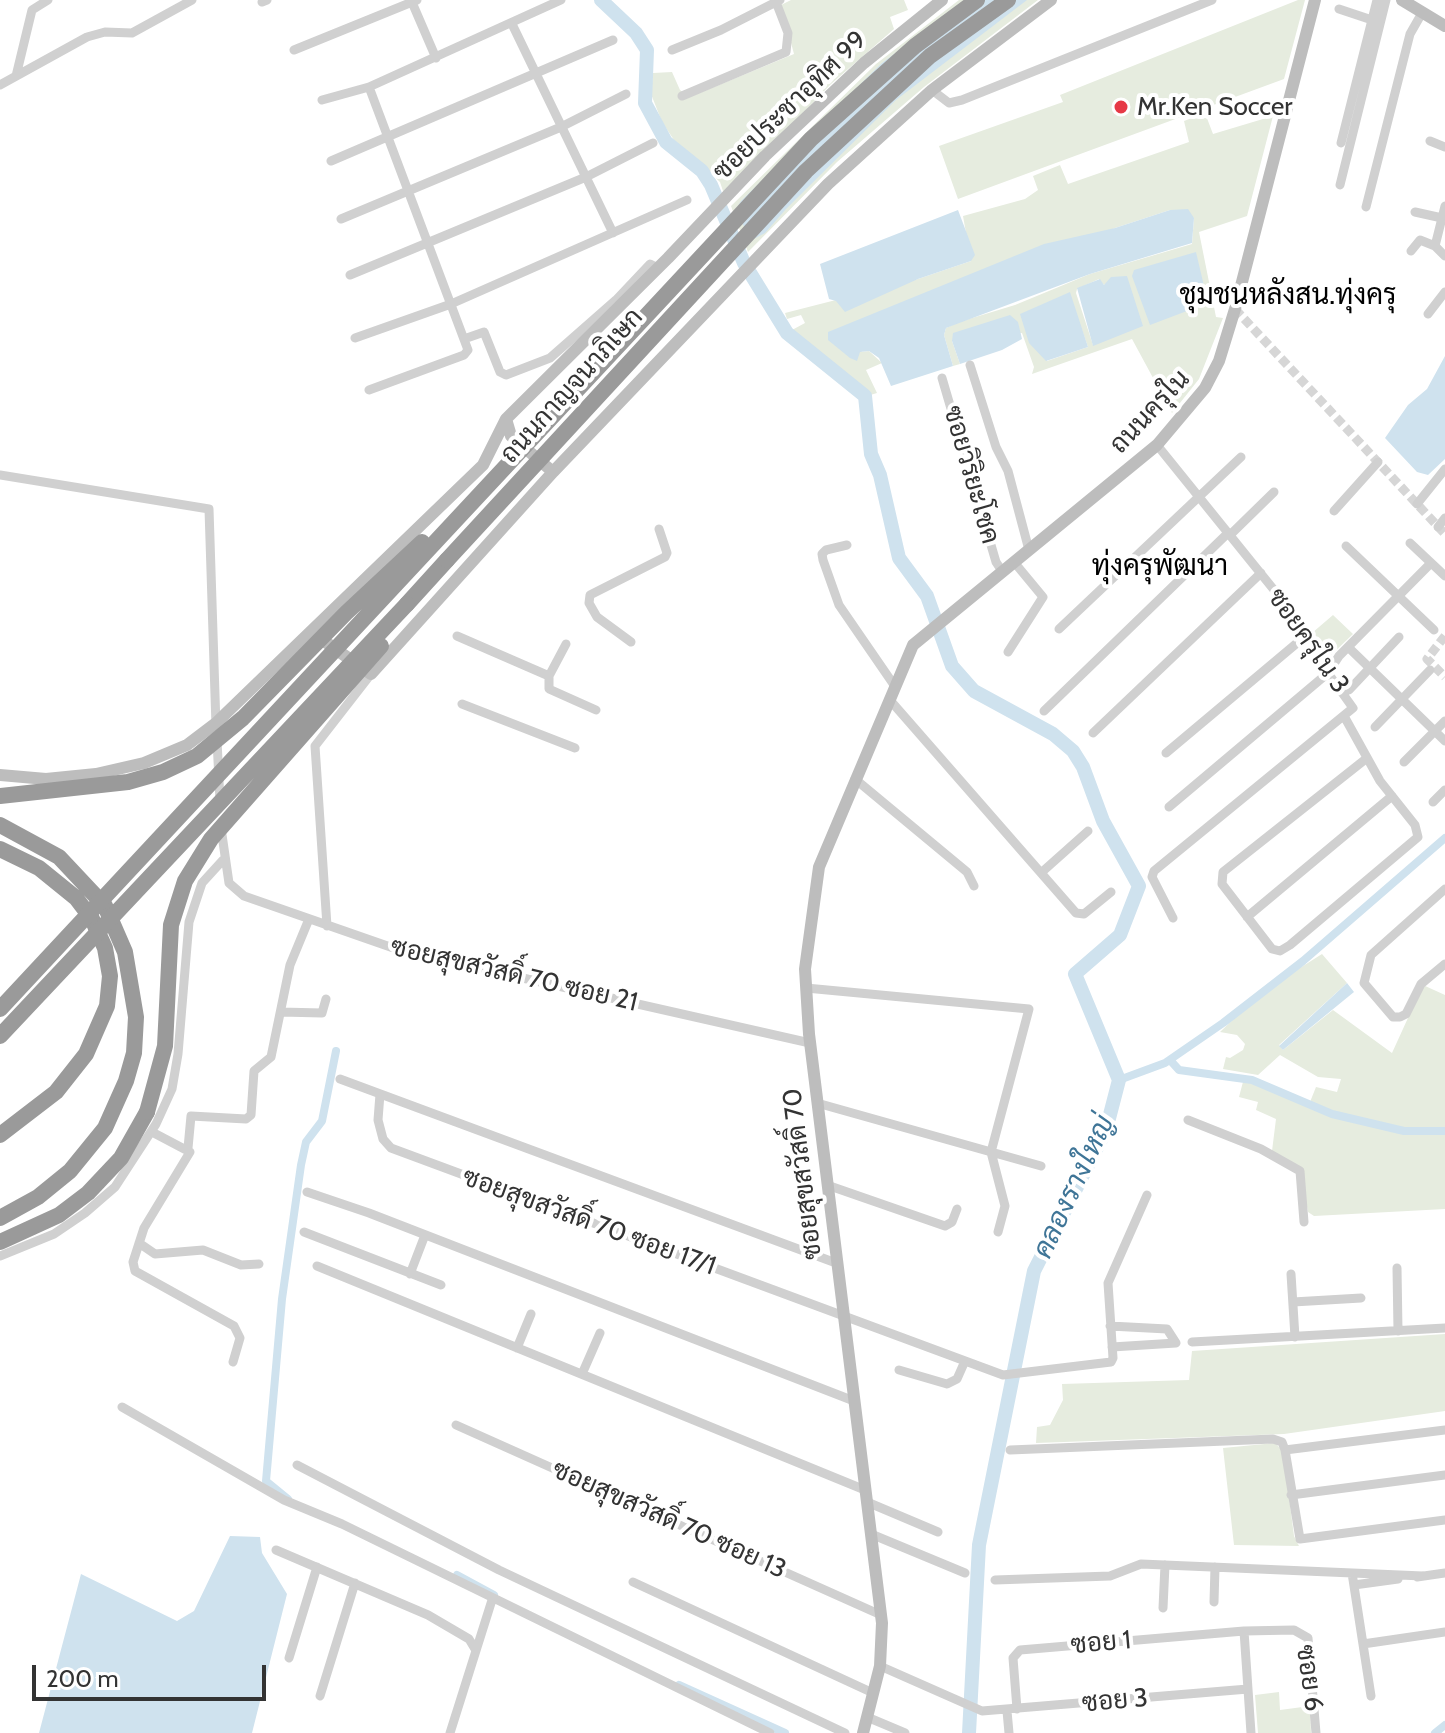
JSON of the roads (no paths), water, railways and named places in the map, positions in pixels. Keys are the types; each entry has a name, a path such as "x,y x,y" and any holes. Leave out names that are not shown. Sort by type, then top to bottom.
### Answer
{"highway":[{"name":"ถนนกาญจนาภิเษก","path":"0,1009 811,139 904,56 977,0"},
{"name":"ถนนกาญจนาภิเษก","path":"0,1036 407,604 638,349 806,171 930,56 1008,0"},
{"path":"0,796 128,782 163,772 197,756 243,718 346,613 499,473"},
{"path":"0,1242 59,1215 88,1193 121,1158 147,1112 165,1046 171,925 185,881 211,839 380,647 407,604"},
{"path":"0,825 59,857 88,884 118,931 132,985 134,1053 126,1081 105,1128 70,1171 38,1197 0,1218"},
{"path":"0,849 39,868 76,898 92,919 105,948 110,976 107,1006 86,1054 56,1092 0,1135"}],"main road":[{"name":"ซอยประชาอุทิศ 99","path":"506,419 559,358 658,268 832,91 942,0"},
{"name":"ถนนครุใน","path":"928,633 1157,445 1205,388 1225,345 1315,0"},
{"path":"1402,0 1445,26"},
{"path":"309,631 371,674 553,472 747,266 864,148 932,90 1048,1"},
{"path":"506,419 511,436 553,472"},
{"path":"0,775 46,779 96,774 144,763 187,745 216,723 487,461 506,419"},
{"name":"ซอยสุขสวัสดิ์ 70","path":"863,1733 880,1666 881,1615 810,1043 806,988 809,923 819,867 855,779 913,645 928,633"}],"street":[{"path":"16,76 32,10 48,0"},
{"path":"0,85 95,34 137,31 192,0"},
{"path":"322,100 369,87 561,0"},
{"path":"932,90 949,103 962,100 1212,0"},
{"path":"1341,143 1377,0"},
{"path":"1340,185 1386,0"},
{"path":"294,50 413,1 436,58"},
{"path":"672,50 778,1 788,33 786,52 682,96"},
{"path":"1339,9 1372,20"},
{"path":"1366,207 1410,34 1422,13"},
{"path":"512,24 613,233"},
{"path":"331,161 391,138 613,40"},
{"path":"369,87 391,138 468,350 464,355 369,390"},
{"path":"341,219 561,127 626,94"},
{"path":"1430,141 1445,147"},
{"path":"350,275 586,177 653,143"},
{"path":"355,338 451,304 687,200"},
{"path":"1435,246 1445,206"},
{"path":"1415,212 1442,218"},
{"path":"1411,251 1420,240 1435,246 1445,256"},
{"path":"1428,314 1445,292"},
{"path":"464,339 484,332 502,375 559,358"},
{"path":"970,365 996,447 1008,471 1029,550"},
{"name":"ซอยวิริยะโชค","path":"942,378 996,562 1002,571"},
{"name":"ซอยครุใน 3","path":"1157,445 1294,616 1303,638 1353,708 1154,871 1152,877 1173,918"},
{"path":"1059,629 1241,457"},
{"path":"1334,511 1378,462"},
{"path":"1417,504 1445,469"},
{"path":"0,475 209,509 223,860 202,883 189,922 178,1054 172,1089 152,1132 115,1187 85,1213 54,1234 0,1256"},
{"path":"1044,711 1274,492"},
{"path":"631,642 597,617 589,603 590,595 665,557 667,553 659,529"},
{"path":"1410,543 1445,576"},
{"path":"847,545 826,550 822,554 823,560 839,605 894,685"},
{"path":"1346,546 1434,630"},
{"path":"1008,652 1043,597 1014,562"},
{"path":"1169,807 1326,669 1431,563"},
{"path":"1093,733 1261,573"},
{"path":"457,636 549,676"},
{"path":"1349,690 1399,637"},
{"path":"1166,753 1303,638"},
{"path":"566,644 548,684 553,692 596,710"},
{"path":"1348,647 1445,741"},
{"path":"1375,727 1430,670"},
{"path":"327,926 315,746 371,674"},
{"path":"889,699 1080,915 1111,892"},
{"path":"462,704 575,748"},
{"path":"1344,716 1367,758 1415,825 1418,837 1290,945 1280,951 1272,949 1222,884 1223,872 1367,758"},
{"path":"1404,762 1445,721"},
{"path":"855,779 967,872 974,886"},
{"path":"1433,802 1445,790"},
{"path":"1247,917 1392,796"},
{"path":"1042,872 1088,831"},
{"name":"ซอยสุขสวัสดิ์ 70 ซอย 21","path":"223,860 229,883 238,894 407,952 810,1043"},
{"path":"1445,889 1371,955 1364,983 1393,1017 1400,1017 1406,1014 1421,984 1445,964"},
{"path":"233,1362 239,1332 140,1277 133,1262 144,1228 190,1152 191,1116 246,1119 251,1115 254,1071 271,1057 290,965 309,919"},
{"path":"806,988 1029,1009 991,1152 1005,1206 998,1232"},
{"path":"281,1012 322,1013 326,999"},
{"path":"340,1079 836,1263"},
{"name":"ซอยสุขสวัสดิ์ 70 ซอย 17/1","path":"380,1094 378,1120 389,1148 1003,1375 1104,1364 1113,1358 1112,1347"},
{"path":"817,1103 1041,1166"},
{"path":"1188,1120 1296,1168 1303,1183 1304,1222"},
{"path":"152,1132 188,1148"},
{"path":"827,1185 945,1226 952,1222 957,1209"},
{"path":"307,1192 854,1401"},
{"path":"1110,1326 1165,1329 1173,1333 1176,1343 1112,1347 1110,1326 1108,1283 1147,1195"},
{"path":"304,1232 441,1285"},
{"path":"410,1274 425,1235"},
{"path":"139,1243 155,1254 203,1250 241,1265 259,1264"},
{"path":"317,1266 582,1374 866,1496 938,1532"},
{"path":"1397,1268 1398,1331"},
{"path":"1291,1274 1295,1337"},
{"path":"1293,1302 1361,1298"},
{"path":"517,1348 531,1314"},
{"path":"1192,1342 1445,1328"},
{"path":"582,1374 600,1333"},
{"path":"899,1370 947,1384 957,1379 965,1361"},
{"path":"122,1407 275,1495 470,1586 492,1600 770,1733"},
{"name":"ซอยสุขสวัสดิ์ 70 ซอย 13","path":"456,1425 881,1615"},
{"path":"1285,1450 1445,1430"},
{"path":"1010,1450 1273,1439 1282,1442 1285,1450 1298,1534 1304,1541 1445,1520"},
{"path":"297,1465 499,1570 845,1733"},
{"path":"1291,1495 1445,1475"},
{"path":"871,1534 965,1573"},
{"path":"276,1550 428,1615 469,1639 475,1649"},
{"path":"995,1580 1110,1576 1141,1564 1423,1576"},
{"path":"1163,1608 1165,1565"},
{"path":"289,1658 317,1567"},
{"path":"1214,1602 1215,1567"},
{"path":"1352,1573 1371,1696"},
{"path":"1354,1585 1445,1573"},
{"path":"633,1582 873,1693"},
{"path":"320,1696 355,1583"},
{"path":"450,1733 492,1600"},
{"name":"ซอย 6","path":"1244,1631 1294,1630 1308,1638 1316,1733"},
{"path":"1244,1631 1251,1733"},
{"name":"ซอย 1","path":"1009,1733 1013,1658 1020,1650 1244,1631"},
{"path":"1363,1644 1445,1632"},
{"name":"ซอย 3","path":"880,1666 982,1711 1248,1689"},
{"path":"867,1717 905,1733"}],"water":[{"path":"967,0 1027,0 896,100 765,233 752,240 735,211 741,201 882,63"},
{"path":"1188,209 1194,218 1192,243 1090,274 946,328 944,335 953,366 891,386 879,358 869,351 860,352 857,361 828,340 828,332 1044,244 1115,228 1170,210"},
{"path":"958,210 975,255 971,261 918,279 845,312 836,301 829,299 820,264"},
{"path":"1196,252 1208,303 1150,325 1132,276 1134,270"},
{"path":"1127,276 1143,326 1093,346 1077,288 1100,279 1104,285 1111,277"},
{"path":"1070,292 1088,347 1046,361 1029,343 1020,314"},
{"path":"1010,315 1018,322 1022,339 1002,350 960,364 952,341 953,333"},
{"path":"1445,356 1445,459 1428,475 1417,472 1385,438 1408,405 1427,389"},
{"path":"1347,983 1354,992 1283,1050 1279,1046"},
{"path":"230,1536 260,1537 262,1553 287,1594 252,1733 39,1733 81,1574 177,1621 194,1611"}],"waterway":[{"name":"คลองรางใหญ่","path":"601,0 636,33 647,50 645,103 666,142 702,171 711,185 744,263 787,333 865,396 871,454 880,475 899,558 927,596 952,666 974,691 1053,734 1073,751 1083,767 1103,821 1139,886 1120,935 1075,974 1119,1080 1106,1130 1034,1271 979,1545 969,1733"},
{"path":"1119,1080 1165,1063 1223,1023 1303,961 1445,838"},
{"path":"288,1499 266,1481 282,1299 306,1142 322,1121 336,1051"},
{"path":"1170,1060 1179,1070 1252,1080 1332,1114 1404,1131 1445,1131"},
{"path":"457,1575 494,1595"},
{"path":"679,1685 785,1733"},
{"path":"1435,1733 1445,1725"}],"tunnel":[{"path":"1235,309 1445,534"},
{"path":"1445,636 1427,659 1445,677"}],"place":[{"name":"Mr.Ken Soccer","path":"1121,107"}],"district":[{"name":"ชุมชนหลังสน.ทุ่งครุ","path":"1288,296"},
{"name":"ทุ่งครุพัฒนา","path":"1160,567"}]}
